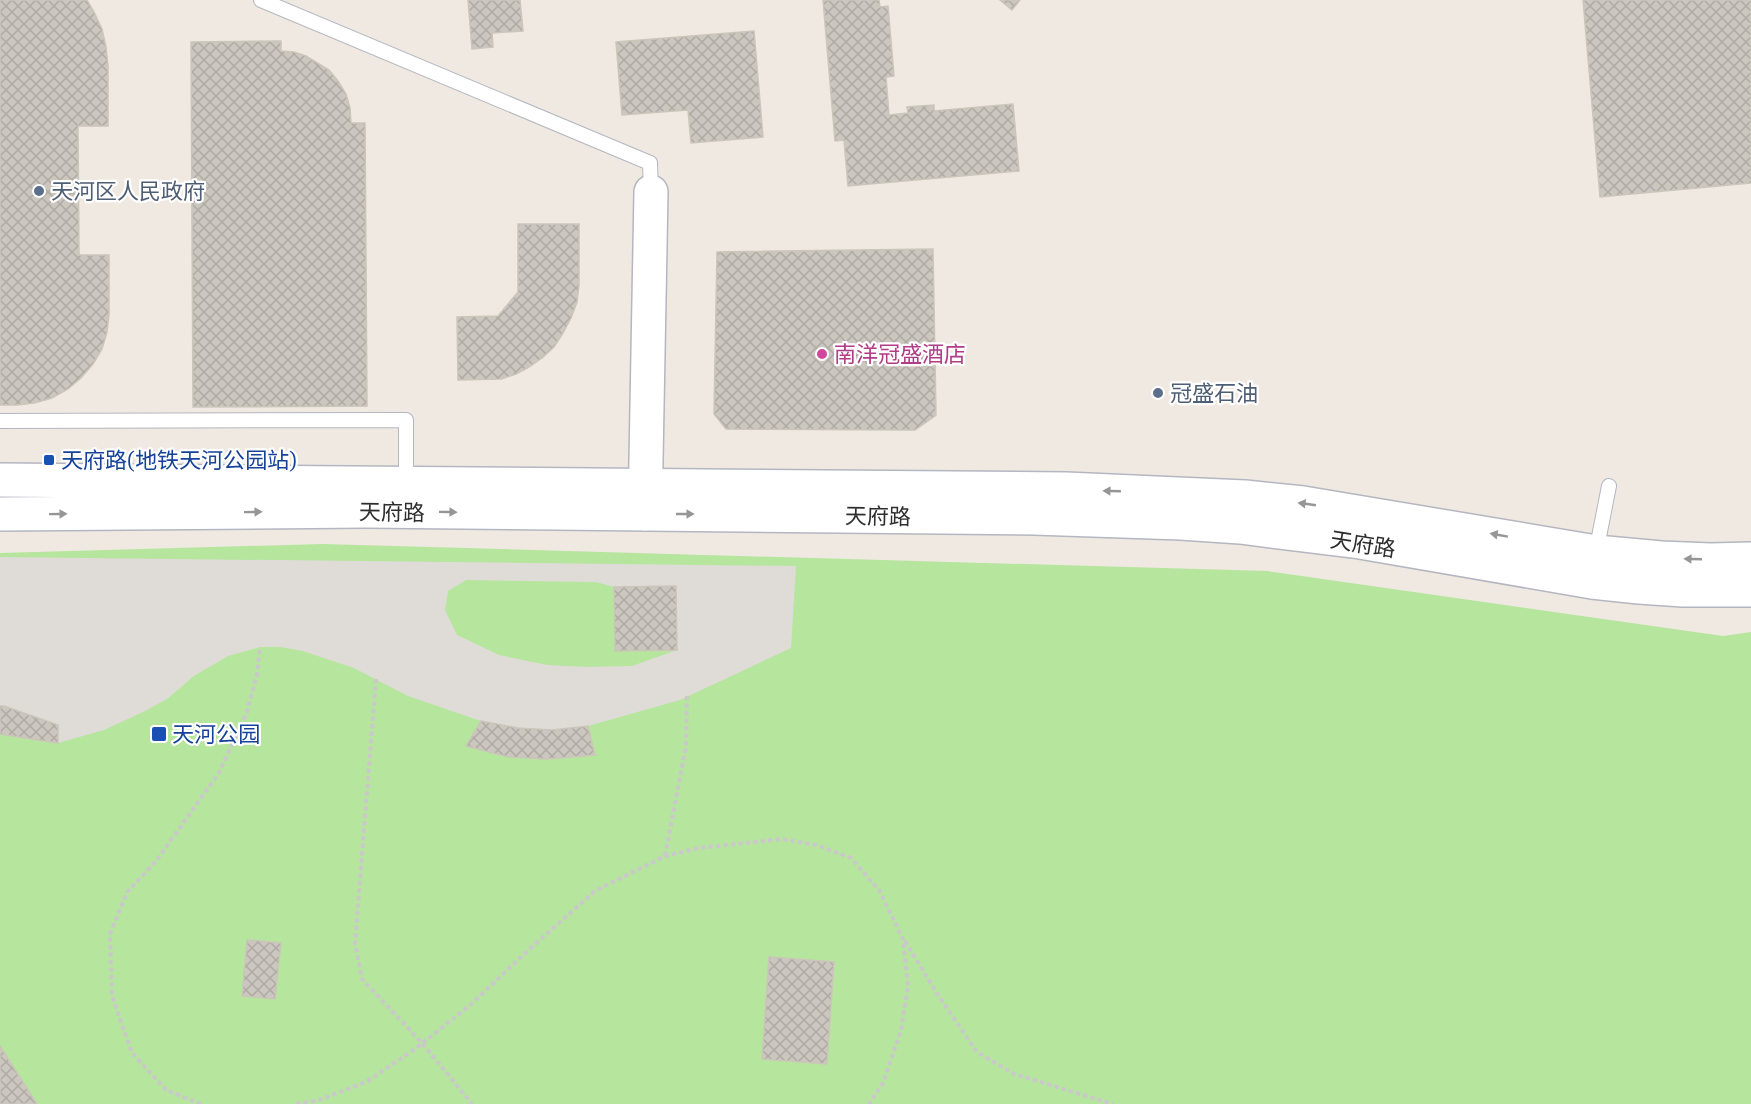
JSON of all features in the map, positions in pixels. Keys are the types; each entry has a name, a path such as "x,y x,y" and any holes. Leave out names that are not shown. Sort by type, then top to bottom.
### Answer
{"main road":[{"path":"645,500 651,192"},
{"name":"天府路","path":"0,480 406,483 645,500 1182,523 1240,527 1360,542 1604,583 1683,590 1751,590"},
{"name":"天府路","path":"0,514 322,511 1066,489 1245,497 1362,512 1596,552 1661,558 1751,559"}],"lane":[{"path":"261,0 650,163 651,192"},
{"path":"0,421 406,420 406,483"},
{"path":"1596,552 1609,486"}],"path":[{"path":"201,1104 166,1090 132,1053 112,996 110,934 127,892 156,861 219,773 247,712 257,674 260,647"},
{"path":"376,680 355,943 362,978 422,1043 472,1104"},
{"path":"665,856 686,746 687,696"},
{"path":"296,1104 319,1100 366,1082 422,1043 469,1006 595,891 665,856 699,848 782,838 816,845 851,858 879,890 903,939 977,1052 1014,1074 1113,1104"},
{"path":"869,1104 883,1083 901,1030 908,986 903,939"}],"green space":[{"name":"天河公园","path":"322,544 1267,571 1723,636 1751,632 1751,1104 0,1104 0,553"}],"shaded area":[{"path":"0,557 796,566 791,648 680,700 588,726 552,730 518,728 481,721 408,696 354,668 303,651 280,647 260,647 228,656 194,676 167,699 143,712 104,730 58,743 58,725 0,706","holes":["466,580 596,582 614,587 675,586 677,650 632,666 547,665 499,655 457,635 445,610 448,591"]}],"building":[{"name":"天河区人民政府","path":"0,0 87,0 102,29 108,66 108,126 78,126 79,255 109,255 107,332 102,349 93,364 68,389 52,398 17,405 0,405"},
{"path":"468,0 520,0 523,31 492,33 493,47 472,49"},
{"path":"823,0 879,0 880,7 888,6 894,76 886,77 889,115 908,113 907,107 934,105 934,111 1013,104 1019,171 848,186 844,140 835,141"},
{"path":"1000,0 1020,0 1012,10"},
{"path":"1583,0 1751,0 1751,183 1600,197"},
{"path":"754,31 763,137 691,143 688,110 622,115 616,42"},
{"path":"281,41 281,51 306,56 329,70 346,94 351,123 365,123 367,406 193,407 191,42"},
{"path":"518,224 579,224 579,285 577,302 571,318 554,347 529,367 501,379 458,380 457,317 498,316 518,292"},
{"path":"933,249 936,415 915,430 726,429 714,414 717,252"},
{"path":"676,586 677,650 615,651 614,587"},
{"path":"0,706 58,725 58,743 0,734"},
{"path":"481,721 518,728 552,730 588,726 595,755 547,759 509,757 466,746"},
{"path":"247,940 281,943 275,999 242,996"},
{"path":"769,957 834,962 827,1064 762,1059"},
{"path":"0,1046 37,1104 0,1104"}],"place":[{"name":"天河区人民政府","path":"39,191"},
{"name":"南洋冠盛酒店","path":"822,354"},
{"name":"冠盛石油","path":"1158,393"},
{"name":"天府路(地铁天河公园站)","path":"49,460"},
{"name":"天河公园","path":"159,734"}]}
